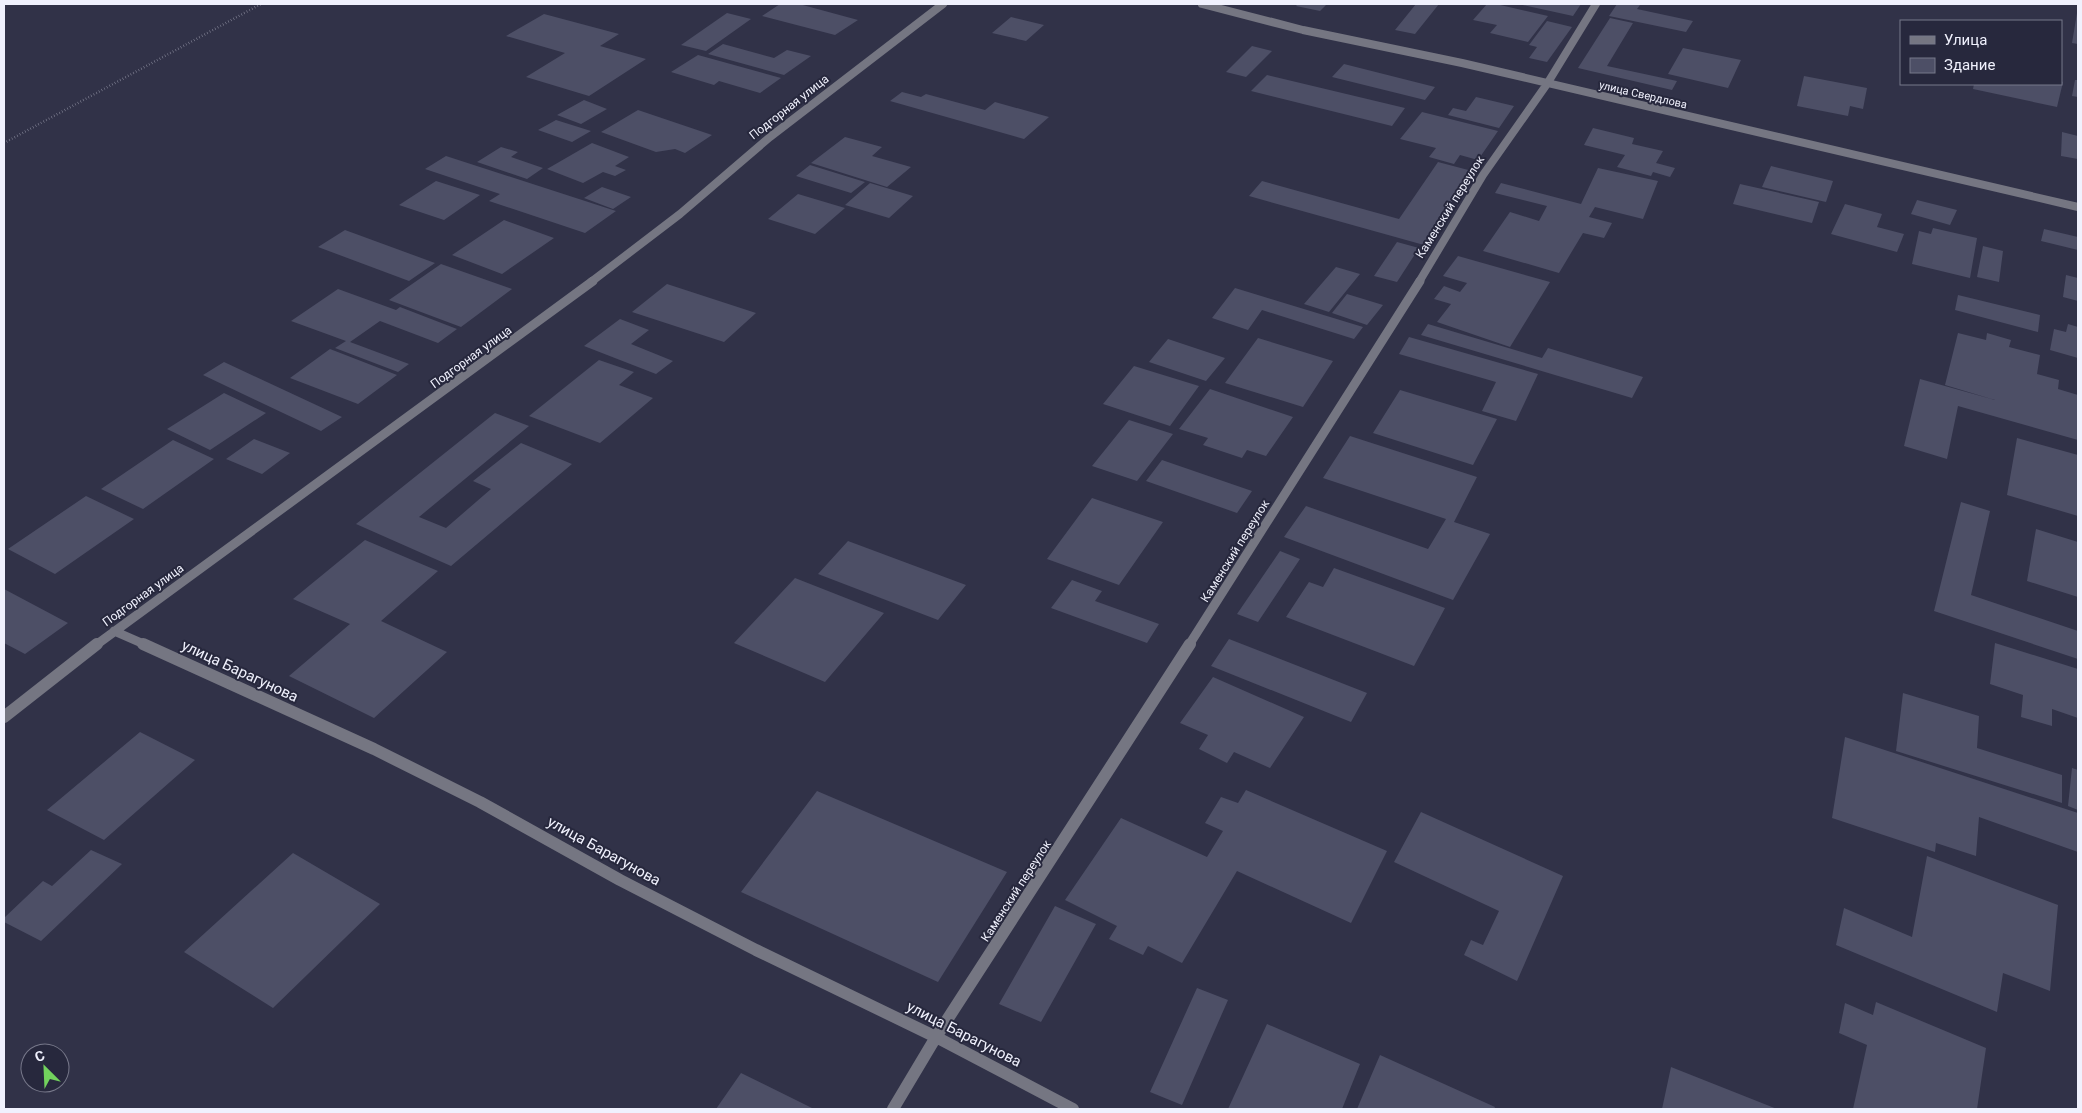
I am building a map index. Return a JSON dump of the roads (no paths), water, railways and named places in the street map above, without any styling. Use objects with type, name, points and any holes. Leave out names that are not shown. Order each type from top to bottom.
[{"type":"street","name":"Подгорная улица","points":[[4,717],[114,632],[577,293],[680,214],[770,137],[943,4]]},
{"type":"street","name":"улица Свердлова","points":[[1202,4],[1303,30],[1462,63],[2078,207]]},
{"type":"street","name":"Каменский переулок","points":[[893,1109],[936,1037],[1147,713],[1406,303],[1483,175],[1547,84],[1596,4]]},
{"type":"street","name":"улица Барагунова","points":[[114,632],[410,766],[480,802],[628,884],[756,950],[936,1037],[1073,1109]]}]
